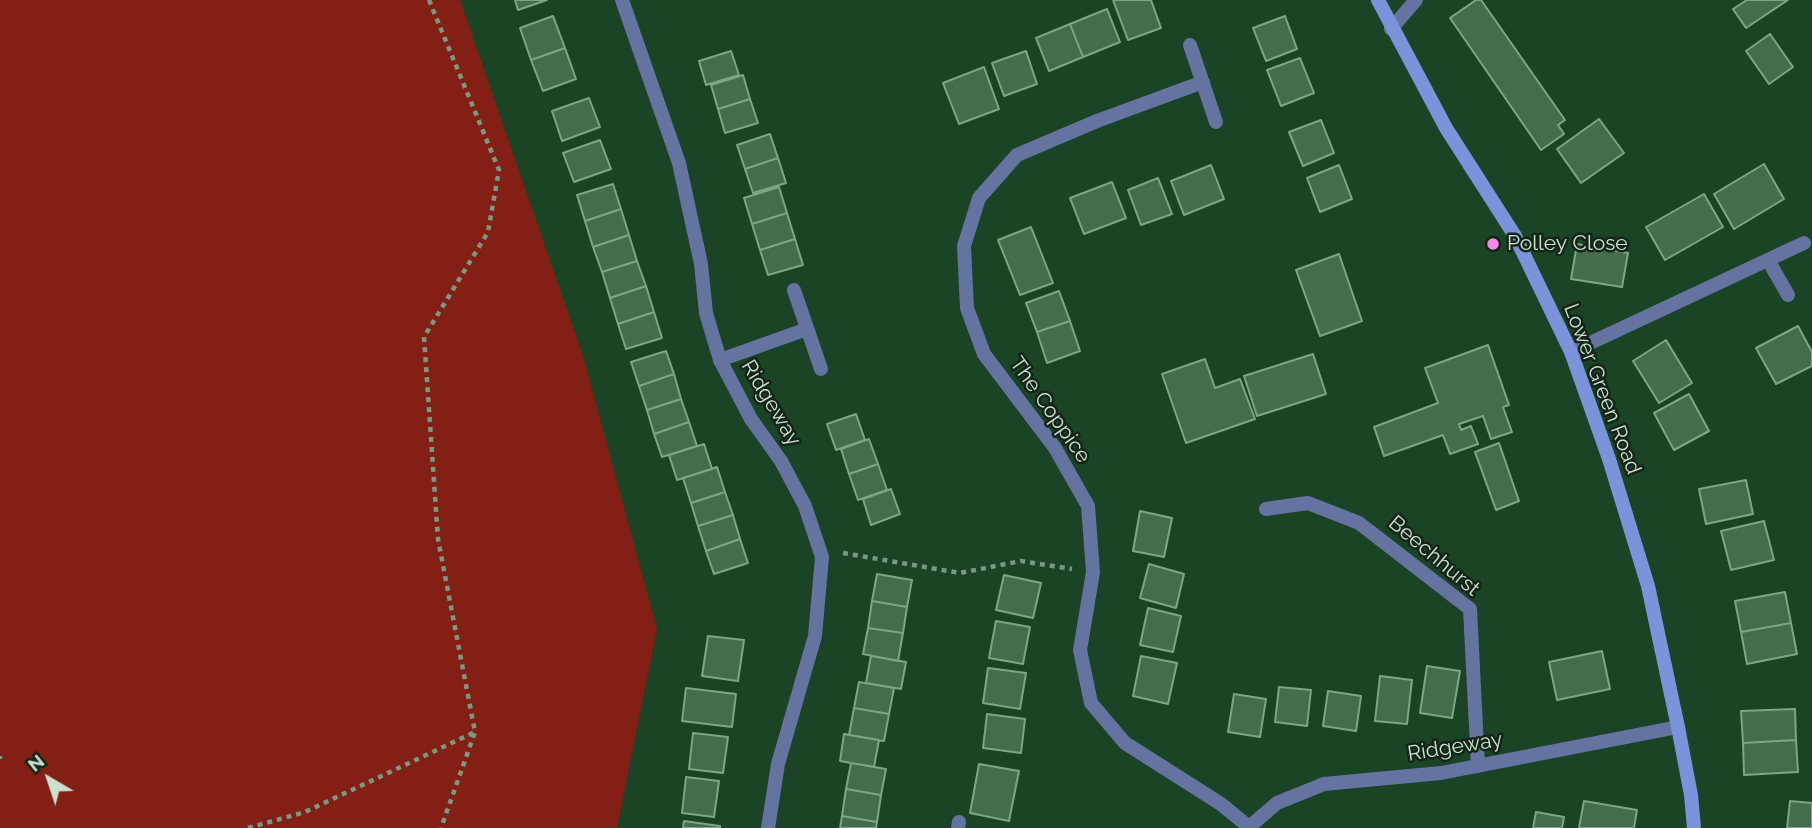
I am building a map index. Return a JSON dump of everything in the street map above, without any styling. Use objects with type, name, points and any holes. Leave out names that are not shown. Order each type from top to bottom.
[{"type":"street","name":"Ridgeway","points":[[622,0],[679,163],[701,264],[706,313],[720,360],[751,419],[781,461],[799,495],[822,557],[815,636],[778,764],[768,828]]},
{"type":"street","name":"Lower Green Road","points":[[1378,0],[1391,29],[1446,128],[1515,236],[1571,352],[1609,459],[1648,586],[1691,794],[1693,828]]},
{"type":"street","points":[[1391,29],[1416,0]]},
{"type":"street","points":[[1189,45],[1216,122]]},
{"type":"street","name":"The Coppice","points":[[1203,82],[1097,121],[1017,155],[979,198],[964,246],[967,308],[984,354],[1055,447],[1088,506],[1093,572],[1080,650],[1091,703],[1125,743],[1221,804],[1248,828]]},
{"type":"street","points":[[1571,352],[1804,243]]},
{"type":"street","points":[[1768,260],[1788,295]]},
{"type":"street","points":[[794,290],[821,369]]},
{"type":"street","points":[[720,360],[807,329]]},
{"type":"street","name":"Beechhurst","points":[[1266,509],[1308,503],[1359,523],[1470,609],[1478,766]]},
{"type":"street","name":"Ridgeway","points":[[1248,828],[1277,803],[1324,784],[1441,773],[1678,727]]},
{"type":"path","points":[[429,0],[499,170],[488,232],[424,337],[438,539],[475,732],[441,828]]},
{"type":"path","points":[[822,557],[849,552],[960,573],[1021,561],[1093,572]]},
{"type":"path","points":[[248,828],[305,812],[475,732]]},
{"type":"shaded area","points":[[0,0],[460,0],[583,356],[657,629],[617,828],[0,828]]},
{"type":"building","points":[[515,0],[547,0],[518,10]]},
{"type":"building","points":[[1113,0],[1151,0],[1161,28],[1128,40]]},
{"type":"building","points":[[1476,0],[1481,0],[1565,120],[1558,125],[1564,134],[1541,150],[1450,18]]},
{"type":"building","points":[[1747,0],[1788,0],[1746,28],[1733,9]]},
{"type":"building","points":[[1107,9],[1120,42],[1083,57],[1070,24]]},
{"type":"building","points":[[553,16],[565,48],[531,60],[520,28]]},
{"type":"building","points":[[1285,16],[1297,49],[1266,61],[1253,28]]},
{"type":"building","points":[[1070,24],[1083,57],[1049,71],[1036,38]]},
{"type":"building","points":[[1770,34],[1793,67],[1769,84],[1746,51]]},
{"type":"building","points":[[565,48],[576,79],[543,91],[531,60]]},
{"type":"building","points":[[731,51],[739,75],[706,85],[699,61]]},
{"type":"building","points":[[1026,51],[1037,84],[1004,96],[992,63]]},
{"type":"building","points":[[1300,58],[1314,93],[1281,106],[1267,70]]},
{"type":"building","points":[[984,67],[999,109],[959,124],[943,83]]},
{"type":"building","points":[[743,75],[750,99],[718,109],[711,85]]},
{"type":"building","points":[[589,98],[600,127],[562,141],[552,111]]},
{"type":"building","points":[[750,99],[758,123],[725,133],[718,109]]},
{"type":"building","points":[[1599,119],[1624,153],[1581,183],[1557,149]]},
{"type":"building","points":[[1321,120],[1334,153],[1303,166],[1289,132]]},
{"type":"building","points":[[770,134],[778,158],[745,169],[737,145]]},
{"type":"building","points":[[600,140],[611,169],[574,182],[563,153]]},
{"type":"building","points":[[778,158],[786,183],[753,193],[745,169]]},
{"type":"building","points":[[1764,164],[1784,199],[1734,229],[1714,194]]},
{"type":"building","points":[[1211,165],[1224,199],[1184,215],[1171,181]]},
{"type":"building","points":[[1339,165],[1352,199],[1320,212],[1307,178]]},
{"type":"building","points":[[1158,178],[1172,214],[1141,225],[1128,190]]},
{"type":"building","points":[[1112,182],[1126,218],[1084,234],[1070,198]]},
{"type":"building","points":[[613,184],[621,209],[585,221],[577,195]]},
{"type":"building","points":[[779,187],[787,213],[752,224],[744,198]]},
{"type":"building","points":[[1704,194],[1723,227],[1665,260],[1646,227]]},
{"type":"building","points":[[621,209],[629,235],[593,247],[585,221]]},
{"type":"building","points":[[787,213],[795,239],[760,250],[752,224]]},
{"type":"building","points":[[1031,227],[1053,283],[1020,295],[998,240]]},
{"type":"building","points":[[629,235],[637,261],[602,272],[593,247]]},
{"type":"building","points":[[795,239],[803,265],[768,275],[760,250]]},
{"type":"building","points":[[1577,244],[1628,253],[1622,287],[1571,279]]},
{"type":"building","points":[[1339,254],[1362,321],[1320,336],[1296,270]]},
{"type":"building","points":[[637,261],[646,286],[610,298],[602,272]]},
{"type":"building","points":[[646,286],[654,312],[618,324],[610,298]]},
{"type":"building","points":[[1059,291],[1070,321],[1037,332],[1026,303]]},
{"type":"building","points":[[654,312],[662,338],[626,349],[618,324]]},
{"type":"building","points":[[1070,321],[1080,351],[1047,363],[1037,332]]},
{"type":"building","points":[[1798,326],[1812,352],[1812,366],[1776,384],[1756,348]]},
{"type":"building","points":[[1666,340],[1692,383],[1659,403],[1633,361]]},
{"type":"building","points":[[1488,345],[1509,405],[1503,407],[1512,432],[1491,439],[1483,416],[1459,424],[1461,430],[1471,426],[1478,444],[1450,454],[1443,435],[1384,456],[1374,427],[1438,403],[1425,368]]},
{"type":"building","points":[[666,351],[674,374],[639,386],[631,362]]},
{"type":"building","points":[[1313,354],[1326,394],[1257,416],[1244,376]]},
{"type":"building","points":[[1205,359],[1215,388],[1240,379],[1255,419],[1186,443],[1162,374]]},
{"type":"building","points":[[674,374],[681,399],[647,410],[639,386]]},
{"type":"building","points":[[1689,394],[1709,431],[1674,450],[1654,413]]},
{"type":"building","points":[[681,399],[689,422],[654,434],[647,410]]},
{"type":"building","points":[[856,414],[865,440],[836,450],[827,424]]},
{"type":"building","points":[[689,422],[697,446],[662,457],[654,434]]},
{"type":"building","points":[[869,439],[878,464],[849,474],[841,449]]},
{"type":"building","points":[[1499,443],[1519,501],[1496,510],[1475,452]]},
{"type":"building","points":[[704,444],[712,469],[677,480],[669,455]]},
{"type":"building","points":[[878,464],[887,490],[858,500],[849,474]]},
{"type":"building","points":[[717,467],[725,492],[691,503],[683,478]]},
{"type":"building","points":[[1746,480],[1753,514],[1706,524],[1699,489]]},
{"type":"building","points":[[891,489],[900,514],[871,525],[863,499]]},
{"type":"building","points":[[725,492],[733,515],[698,526],[691,503]]},
{"type":"building","points":[[1140,511],[1172,518],[1164,557],[1133,551]]},
{"type":"building","points":[[733,515],[740,539],[706,551],[698,526]]},
{"type":"building","points":[[1764,521],[1774,560],[1731,570],[1721,531]]},
{"type":"building","points":[[740,539],[748,563],[714,574],[706,551]]},
{"type":"building","points":[[1149,564],[1184,574],[1176,608],[1140,598]]},
{"type":"building","points":[[877,574],[912,580],[907,607],[872,601]]},
{"type":"building","points":[[1004,575],[1041,583],[1033,618],[996,610]]},
{"type":"building","points":[[1785,592],[1791,623],[1741,632],[1735,601]]},
{"type":"building","points":[[872,601],[907,607],[903,633],[868,628]]},
{"type":"building","points":[[1148,608],[1181,616],[1173,652],[1140,645]]},
{"type":"building","points":[[996,621],[1030,627],[1023,664],[989,658]]},
{"type":"building","points":[[1791,623],[1797,654],[1747,664],[1741,632]]},
{"type":"building","points":[[868,628],[903,633],[898,661],[863,654]]},
{"type":"building","points":[[708,636],[744,640],[738,681],[702,676]]},
{"type":"building","points":[[1602,651],[1610,689],[1557,700],[1549,662]]},
{"type":"building","points":[[871,656],[906,662],[901,689],[866,683]]},
{"type":"building","points":[[1141,656],[1177,663],[1168,704],[1133,696]]},
{"type":"building","points":[[1427,666],[1460,671],[1452,718],[1420,713]]},
{"type":"building","points":[[988,668],[1026,673],[1020,709],[983,703]]},
{"type":"building","points":[[1380,676],[1412,680],[1407,724],[1375,721]]},
{"type":"building","points":[[859,682],[894,688],[889,714],[854,708]]},
{"type":"building","points":[[1279,687],[1311,690],[1307,726],[1275,722]]},
{"type":"building","points":[[686,688],[736,694],[732,727],[682,721]]},
{"type":"building","points":[[1328,691],[1361,696],[1356,731],[1323,726]]},
{"type":"building","points":[[1234,694],[1266,699],[1260,737],[1228,732]]},
{"type":"building","points":[[854,708],[889,714],[884,741],[849,735]]},
{"type":"building","points":[[1795,709],[1796,740],[1743,743],[1741,711]]},
{"type":"building","points":[[987,714],[1025,719],[1021,753],[983,748]]},
{"type":"building","points":[[693,733],[728,737],[723,773],[689,769]]},
{"type":"building","points":[[844,734],[879,740],[874,767],[840,761]]},
{"type":"building","points":[[1796,740],[1798,772],[1744,775],[1743,743]]},
{"type":"building","points":[[851,763],[886,769],[881,795],[846,789]]},
{"type":"building","points":[[979,764],[1019,771],[1009,821],[970,813]]},
{"type":"building","points":[[686,777],[719,781],[714,817],[682,813]]},
{"type":"building","points":[[846,789],[881,795],[877,822],[842,816]]},
{"type":"building","points":[[1584,801],[1637,810],[1634,828],[1579,828]]},
{"type":"building","points":[[1790,801],[1812,803],[1812,828],[1787,828]]},
{"type":"building","points":[[1536,812],[1564,817],[1562,828],[1533,828]]},
{"type":"building","points":[[842,816],[877,822],[876,828],[840,828]]},
{"type":"building","points":[[684,821],[720,826],[720,828],[683,828]]},
{"type":"place","name":"Polley Close","points":[[1493,244]]}]
